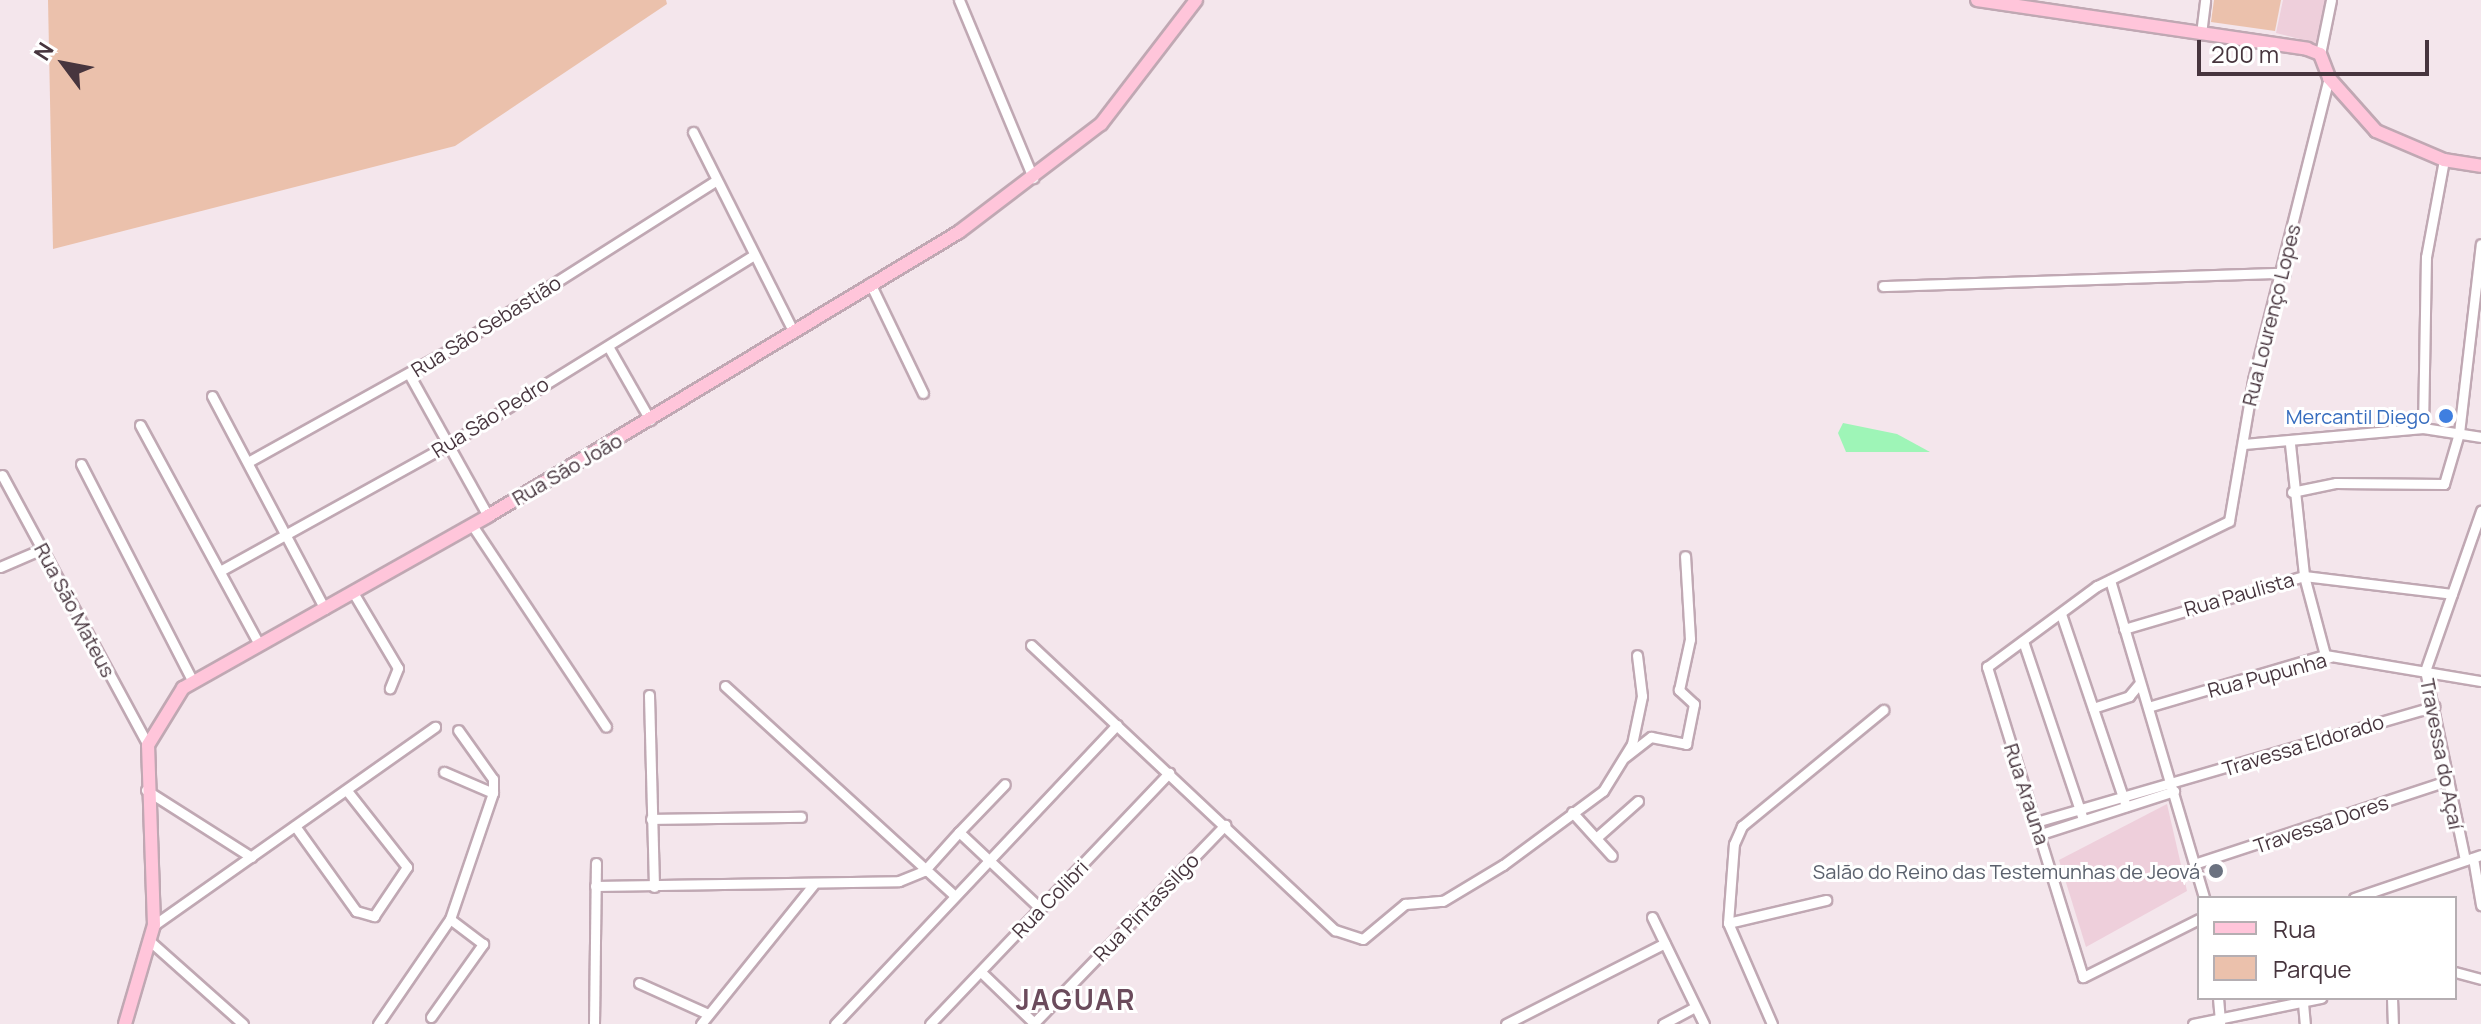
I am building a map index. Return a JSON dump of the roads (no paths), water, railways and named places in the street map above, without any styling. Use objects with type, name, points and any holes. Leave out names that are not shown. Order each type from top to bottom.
[{"type":"street","points":[[959,0],[1033,178]]},
{"type":"street","name":"Rua São João","points":[[125,1024],[152,943],[154,925],[146,790],[148,745],[169,703],[192,680],[354,594],[650,420],[791,327],[870,283],[1033,178],[1101,124],[1196,0]]},
{"type":"street","points":[[1977,0],[2320,54]]},
{"type":"street","points":[[2201,34],[2205,0]]},
{"type":"street","points":[[2331,0],[2320,54],[2329,78],[2376,131],[2444,160],[2481,166]]},
{"type":"street","name":"Rua Lourenço Lopes","points":[[1993,660],[2110,580],[2221,531],[2235,506],[2253,380],[2285,273],[2329,78]]},
{"type":"street","points":[[693,132],[791,327]]},
{"type":"street","points":[[2423,428],[2426,257],[2444,160]]},
{"type":"street","name":"Rua São Sebastião","points":[[248,462],[409,374],[717,180]]},
{"type":"street","points":[[2292,492],[2336,483],[2437,487],[2444,484],[2459,433],[2481,244]]},
{"type":"street","name":"Rua São Pedro","points":[[220,571],[449,444],[609,348],[754,255]]},
{"type":"street","points":[[1883,286],[2285,273]]},
{"type":"street","points":[[870,283],[923,393]]},
{"type":"street","points":[[609,348],[650,420]]},
{"type":"street","points":[[409,374],[488,516]]},
{"type":"street","points":[[212,396],[325,609]]},
{"type":"street","points":[[140,425],[259,644]]},
{"type":"street","points":[[2244,444],[2290,444],[2423,428],[2481,437]]},
{"type":"street","points":[[2290,444],[2292,492],[2304,576],[2325,655]]},
{"type":"street","points":[[81,464],[192,680]]},
{"type":"street","name":"Rua São Mateus","points":[[2,475],[148,745]]},
{"type":"street","name":"Travessa do Açaí","points":[[2481,511],[2425,671],[2447,781],[2473,858],[2481,905]]},
{"type":"street","points":[[472,525],[606,727]]},
{"type":"street","points":[[0,567],[42,549]]},
{"type":"street","points":[[1625,757],[1651,737],[1686,744],[1694,704],[1679,690],[1681,657],[1690,639],[1685,556]]},
{"type":"street","name":"Rua Paulista","points":[[2124,629],[2304,576],[2452,594]]},
{"type":"street","points":[[2110,580],[2203,896]]},
{"type":"street","points":[[354,594],[398,668],[390,688]]},
{"type":"street","points":[[2061,614],[2126,806]]},
{"type":"street","points":[[2023,641],[2081,814]]},
{"type":"street","points":[[1031,645],[1335,930],[1363,939],[1405,904],[1438,903],[1477,881],[1603,791],[1625,757],[1642,696],[1637,655]]},
{"type":"street","name":"Rua Pupunha","points":[[2148,707],[2325,655],[2481,681]]},
{"type":"street","name":"Rua Arauna","points":[[1993,660],[1987,675],[2041,834],[2083,977],[2197,920]]},
{"type":"street","points":[[2093,708],[2129,696],[2140,683]]},
{"type":"street","points":[[725,686],[924,871],[955,896]]},
{"type":"street","points":[[649,695],[654,887]]},
{"type":"street","name":"Travessa Eldorado","points":[[2172,787],[2434,706]]},
{"type":"street","points":[[1772,1024],[1728,923],[1729,873],[1742,826],[1883,710]]},
{"type":"street","points":[[835,1024],[1117,725]]},
{"type":"street","points":[[154,925],[348,792],[435,727]]},
{"type":"street","points":[[378,1024],[450,919],[493,793],[493,779],[458,730]]},
{"type":"street","points":[[444,772],[493,793]]},
{"type":"street","name":"Rua Colibri","points":[[930,1024],[1169,773]]},
{"type":"street","name":"Travessa Dores","points":[[2194,864],[2447,781]]},
{"type":"street","points":[[595,886],[813,885],[899,881],[924,871],[1005,784]]},
{"type":"street","points":[[2036,822],[2126,806],[2172,787]]},
{"type":"street","points":[[2041,834],[2121,795],[2172,787]]},
{"type":"street","points":[[146,790],[251,857]]},
{"type":"street","points":[[295,826],[356,911],[374,916],[407,867],[348,792]]},
{"type":"street","points":[[1596,838],[1638,801]]},
{"type":"street","points":[[1572,812],[1612,856]]},
{"type":"street","points":[[651,819],[801,817]]},
{"type":"street","name":"Rua Pintassilgo","points":[[1034,1024],[1225,825]]},
{"type":"street","points":[[959,832],[1041,909]]},
{"type":"street","points":[[2360,896],[2473,858]]},
{"type":"street","points":[[594,1024],[596,863]]},
{"type":"street","points":[[701,1024],[813,885]]},
{"type":"street","points":[[1728,923],[1826,900]]},
{"type":"street","points":[[1652,917],[1704,1024]]},
{"type":"street","points":[[431,1017],[483,944],[450,919]]},
{"type":"street","points":[[152,943],[243,1024]]},
{"type":"street","points":[[1506,1024],[1665,943]]},
{"type":"street","points":[[981,972],[1034,1024]]},
{"type":"street","points":[[2457,973],[2481,979]]},
{"type":"street","points":[[639,983],[708,1014]]},
{"type":"street","points":[[2218,1000],[2220,1021]]},
{"type":"street","points":[[2193,1024],[2314,1000]]},
{"type":"street","points":[[2392,1000],[2393,1024]]},
{"type":"street","points":[[2303,1003],[2305,1024]]},
{"type":"street","points":[[1663,1024],[1695,1007]]},
{"type":"place","name":"Mercantil Diego","points":[[2446,416]]},
{"type":"place","name":"Salão do Reino das Testemunhas de Jeová","points":[[2216,871]]},
{"type":"district","name":"JAGUAR","points":[[1076,999]]}]
